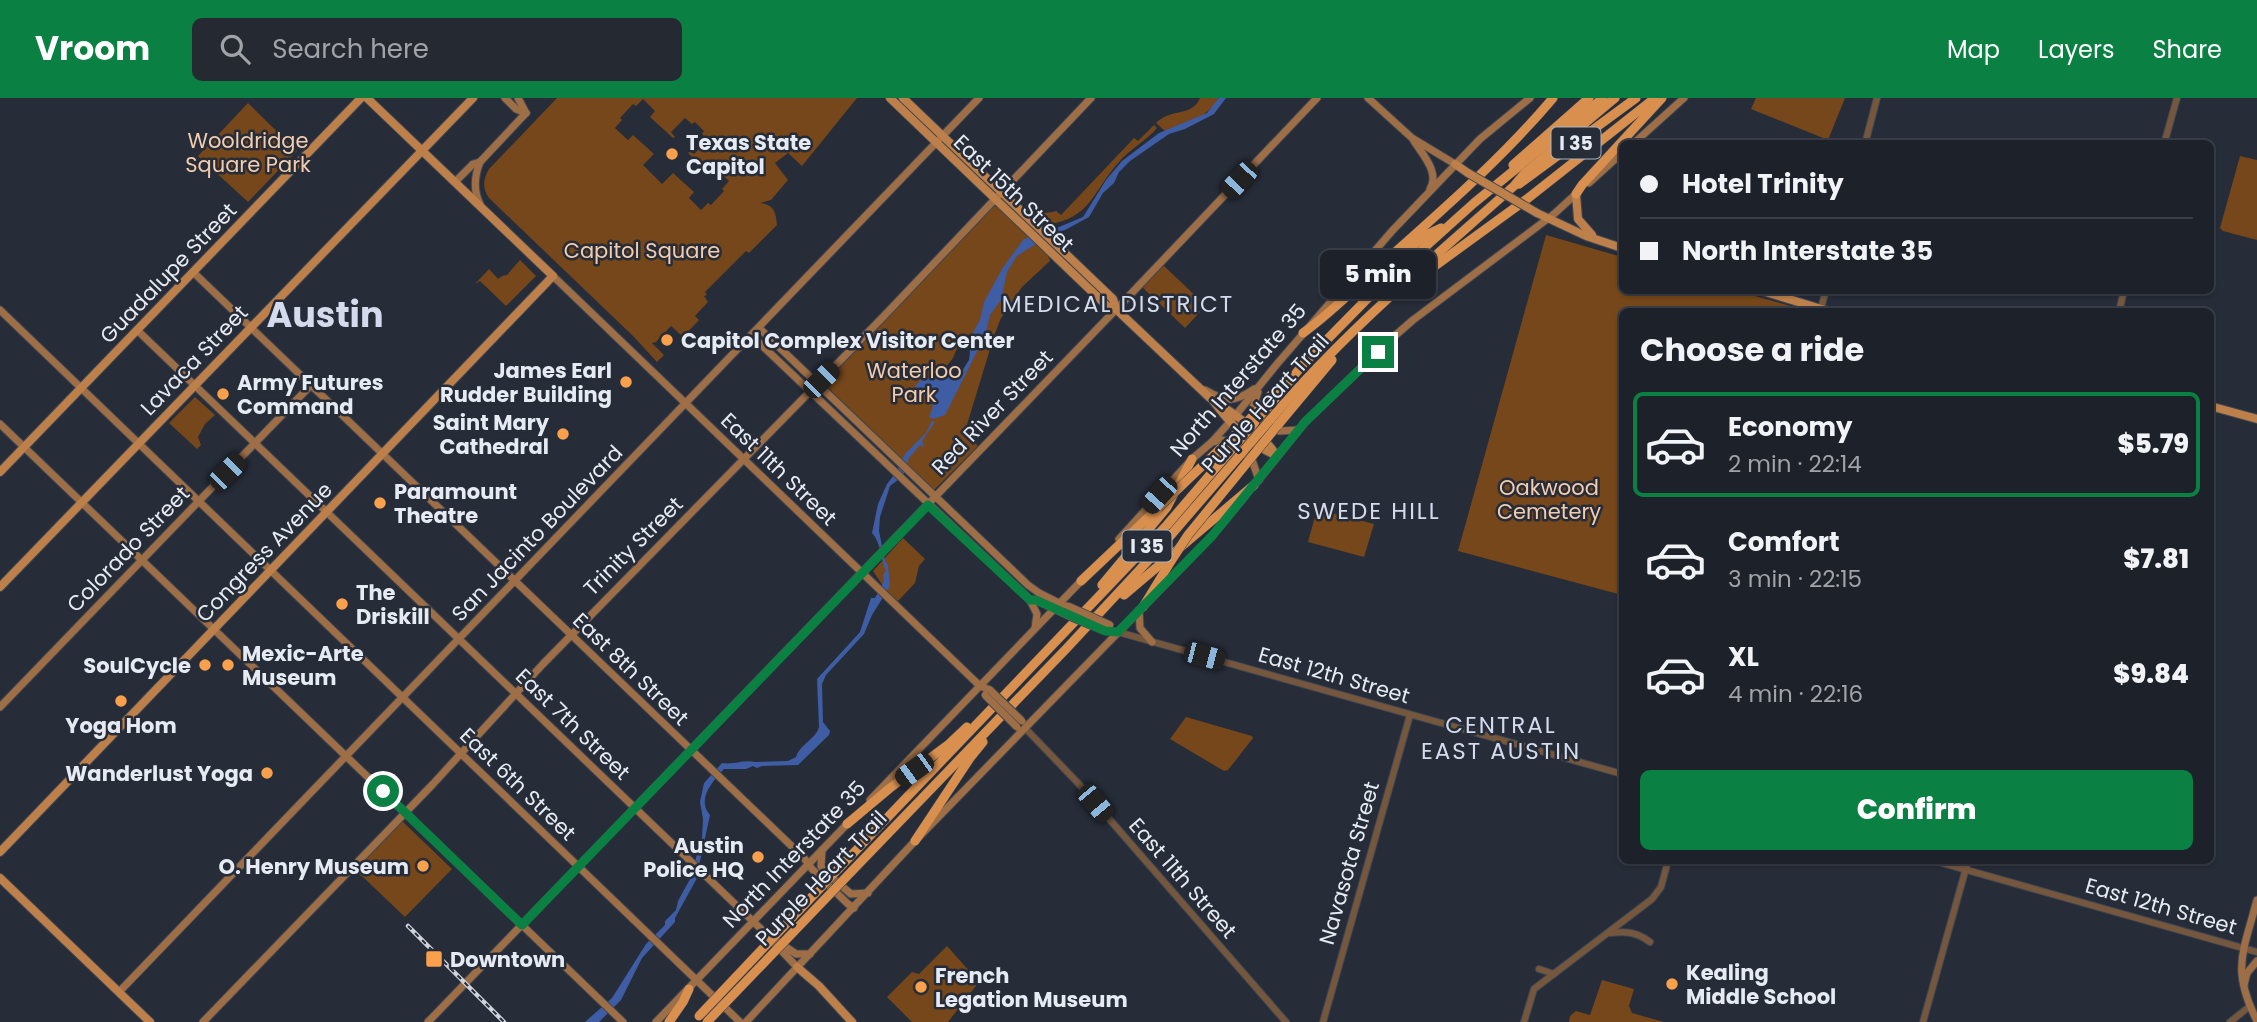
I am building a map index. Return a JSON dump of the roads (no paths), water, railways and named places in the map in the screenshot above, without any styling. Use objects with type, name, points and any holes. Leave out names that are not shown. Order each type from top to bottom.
[{"type":"highway","points":[[1304,333],[1326,317],[1522,135],[1553,98]]},
{"type":"highway","name":"Purple Heart Trail","points":[[1474,203],[1497,178],[1589,98]]},
{"type":"highway","name":"Purple Heart Trail","points":[[1270,420],[1306,361],[1355,310],[1449,224],[1603,98]]},
{"type":"highway","name":"Purple Heart Trail","points":[[700,1020],[843,864],[1236,452],[1270,420],[1315,369],[1525,173],[1615,98]]},
{"type":"highway","name":"Purple Heart Trail","points":[[1514,186],[1636,98]]},
{"type":"highway","points":[[1387,299],[1401,292],[1527,199],[1655,98]]},
{"type":"highway","points":[[1623,140],[1662,98]]},
{"type":"highway","points":[[1576,194],[1619,145]]},
{"type":"highway","points":[[1373,274],[1428,234],[1449,224]]},
{"type":"highway","points":[[1082,581],[1241,429],[1306,361]]},
{"type":"highway","points":[[1141,608],[1188,535],[1270,420]]},
{"type":"highway","name":"Purple Heart Trail","points":[[700,1020],[851,872],[1066,649],[1158,550],[1236,452]]},
{"type":"highway","points":[[1057,640],[1070,620],[1167,507],[1192,459]]},
{"type":"highway","points":[[1066,649],[1090,630],[1133,586],[1256,483]]},
{"type":"highway","points":[[847,824],[949,744],[1000,693],[1037,661]]},
{"type":"highway","points":[[915,841],[970,758],[1014,709],[1039,676]]},
{"type":"highway","points":[[669,1022],[687,995],[688,989]]},
{"type":"main road","name":"Guadalupe Street","points":[[0,472],[361,98]]},
{"type":"main road","points":[[367,98],[553,276]]},
{"type":"main road","name":"Lavaca Street","points":[[0,587],[473,98]]},
{"type":"main road","points":[[505,98],[516,109],[526,113]]},
{"type":"main road","points":[[518,98],[526,113]]},
{"type":"main road","name":"East 15th Street","points":[[890,98],[939,139],[1049,245],[1107,306],[1116,309],[1233,419],[1269,443],[1278,456]]},
{"type":"main road","name":"East 15th Street","points":[[903,98],[939,139]]},
{"type":"main road","name":"San Jacinto Boulevard","points":[[119,992],[979,98]]},
{"type":"main road","name":"Trinity Street","points":[[204,1022],[571,635],[884,316],[1091,98]]},
{"type":"main road","name":"Red River Street","points":[[428,1022],[1317,98]]},
{"type":"main road","points":[[1368,98],[1412,138],[1468,173],[1537,213],[1619,247]]},
{"type":"main road","name":"North Interstate 35","points":[[656,1022],[980,686],[1034,631],[1061,608],[1192,459],[1233,419],[1356,272],[1455,164],[1480,139],[1530,98]]},
{"type":"main road","points":[[1637,140],[1684,98]]},
{"type":"main road","points":[[455,182],[473,164],[480,162],[526,113]]},
{"type":"main road","points":[[1412,138],[1432,171],[1433,184],[1424,199]]},
{"type":"main road","points":[[746,1022],[1021,725],[1118,632],[1212,536],[1328,398],[1413,320],[1548,218],[1619,156]]},
{"type":"main road","points":[[480,162],[475,190],[482,208]]},
{"type":"main road","points":[[1576,194],[1578,219],[1584,229],[1597,240]]},
{"type":"main road","name":"East 15th Street","points":[[1049,245],[1067,256],[1113,299],[1116,309]]},
{"type":"main road","name":"East 8th Street","points":[[193,272],[854,908]]},
{"type":"main road","name":"East 11th Street","points":[[553,276],[1021,725]]},
{"type":"main road","name":"Congress Avenue","points":[[0,852],[553,276]]},
{"type":"main road","points":[[1771,294],[1815,308]]},
{"type":"main road","name":"East 6th Street","points":[[0,310],[740,1022]]},
{"type":"main road","name":"East 12th Street","points":[[759,328],[1028,585],[1061,608]]},
{"type":"main road","name":"East 7th Street","points":[[137,330],[753,921],[852,1022]]},
{"type":"main road","name":"East 12th Street","points":[[752,336],[1030,600],[1061,608],[1118,632]]},
{"type":"main road","points":[[1195,384],[1228,400],[1242,397],[1260,385]]},
{"type":"main road","name":"Colorado Street","points":[[0,707],[311,385]]},
{"type":"main road","points":[[1260,385],[1253,407],[1255,414],[1280,432],[1299,430]]},
{"type":"main road","points":[[2214,407],[2257,419]]},
{"type":"main road","points":[[0,424],[624,1022]]},
{"type":"main road","points":[[869,448],[876,440]]},
{"type":"main road","points":[[1212,442],[1229,442],[1252,460],[1256,483]]},
{"type":"main road","points":[[1030,600],[1038,617],[1034,631]]},
{"type":"main road","points":[[1141,608],[1140,628],[1153,642]]},
{"type":"main road","points":[[822,849],[820,860],[824,871],[851,894],[868,893]]},
{"type":"main road","points":[[0,878],[150,1022]]},
{"type":"main road","points":[[2257,900],[2241,965],[2242,989],[2257,1021]]},
{"type":"main road","points":[[760,928],[791,951],[810,954]]},
{"type":"main road","points":[[2242,989],[2247,973],[2257,961]]},
{"type":"street","points":[[1866,140],[1877,98]]},
{"type":"street","points":[[2165,140],[2176,98]]},
{"type":"street","name":"East 12th Street","points":[[1118,632],[1619,773]]},
{"type":"street","name":"Navasota Street","points":[[1323,1022],[1410,715]]},
{"type":"street","name":"East 11th Street","points":[[1021,725],[1077,782],[1286,1022]]},
{"type":"street","points":[[1524,1022],[1534,989],[1657,893],[1667,864]]},
{"type":"street","name":"East 12th Street","points":[[1945,864],[2257,951]]},
{"type":"street","points":[[1923,1022],[1967,864]]},
{"type":"street","points":[[1608,933],[1637,933],[1650,942]]},
{"type":"street","points":[[1539,969],[1554,974]]},
{"type":"street","points":[[2230,1022],[2250,1006]]},
{"type":"water","points":[[1219,98],[1226,98],[1214,114],[1169,134],[1130,161],[1103,193],[1089,217],[1065,230],[1053,233],[1017,256],[1007,272],[1001,300],[990,315],[981,344],[945,415],[933,419],[929,417],[933,406],[925,396],[914,397],[916,385],[949,368],[980,320],[984,302],[1002,269],[1023,240],[1043,229],[1059,227],[1083,217],[1106,180],[1122,161],[1159,133],[1207,113]]},
{"type":"water","points":[[932,421],[935,422],[922,441],[924,447],[920,445],[909,458],[903,476],[890,486],[880,517],[879,531],[888,565],[890,586],[864,634],[826,675],[822,684],[823,722],[830,731],[829,735],[798,765],[724,769],[715,779],[705,797],[706,809],[710,815],[696,880],[675,922],[642,958],[621,1000],[599,1022],[585,1022],[612,998],[646,944],[676,910],[690,879],[702,837],[700,802],[704,783],[722,763],[788,761],[796,757],[817,731],[817,679],[860,632],[871,598],[875,598],[884,581],[883,575],[886,571],[878,542],[872,533],[878,504],[905,454],[926,433]]},
{"type":"railway","points":[[408,926],[504,1022]]},
{"type":"place","name":"Texas State Capitol","points":[[672,154]]},
{"type":"place","name":"Capitol Complex Visitor Center","points":[[667,340]]},
{"type":"place","name":"James Earl Rudder Building","points":[[626,382]]},
{"type":"place","name":"Army Futures Command","points":[[223,394]]},
{"type":"place","name":"Saint Mary Cathedral","points":[[563,434]]},
{"type":"place","name":"Paramount Theatre","points":[[380,503]]},
{"type":"place","name":"The Driskill","points":[[342,604]]},
{"type":"place","name":"SoulCycle","points":[[205,665]]},
{"type":"place","name":"Mexic-Arte Museum","points":[[228,665]]},
{"type":"place","name":"Yoga Hom","points":[[121,701]]},
{"type":"place","name":"Wanderlust Yoga","points":[[267,773]]},
{"type":"place","name":"Austin Police HQ","points":[[758,857]]},
{"type":"place","name":"O. Henry Museum","points":[[423,866]]},
{"type":"place","name":"Downtown","points":[[434,959]]},
{"type":"place","name":"Kealing Middle School","points":[[1672,984]]},
{"type":"place","name":"French Legation Museum","points":[[921,987]]},
{"type":"district","name":"MEDICAL DISTRICT","points":[[1118,304]]},
{"type":"district","name":"Austin","points":[[325,314]]},
{"type":"district","name":"SWEDE HILL","points":[[1369,511]]},
{"type":"district","name":"CENTRAL EAST AUSTIN","points":[[1501,738]]},
{"type":"park label","name":"Wooldridge Square Park","points":[[248,152]]},
{"type":"park label","name":"Capitol Square","points":[[642,250]]},
{"type":"park label","name":"Waterloo Park","points":[[914,382]]},
{"type":"park label","name":"Oakwood Cemetery","points":[[1549,499]]}]
